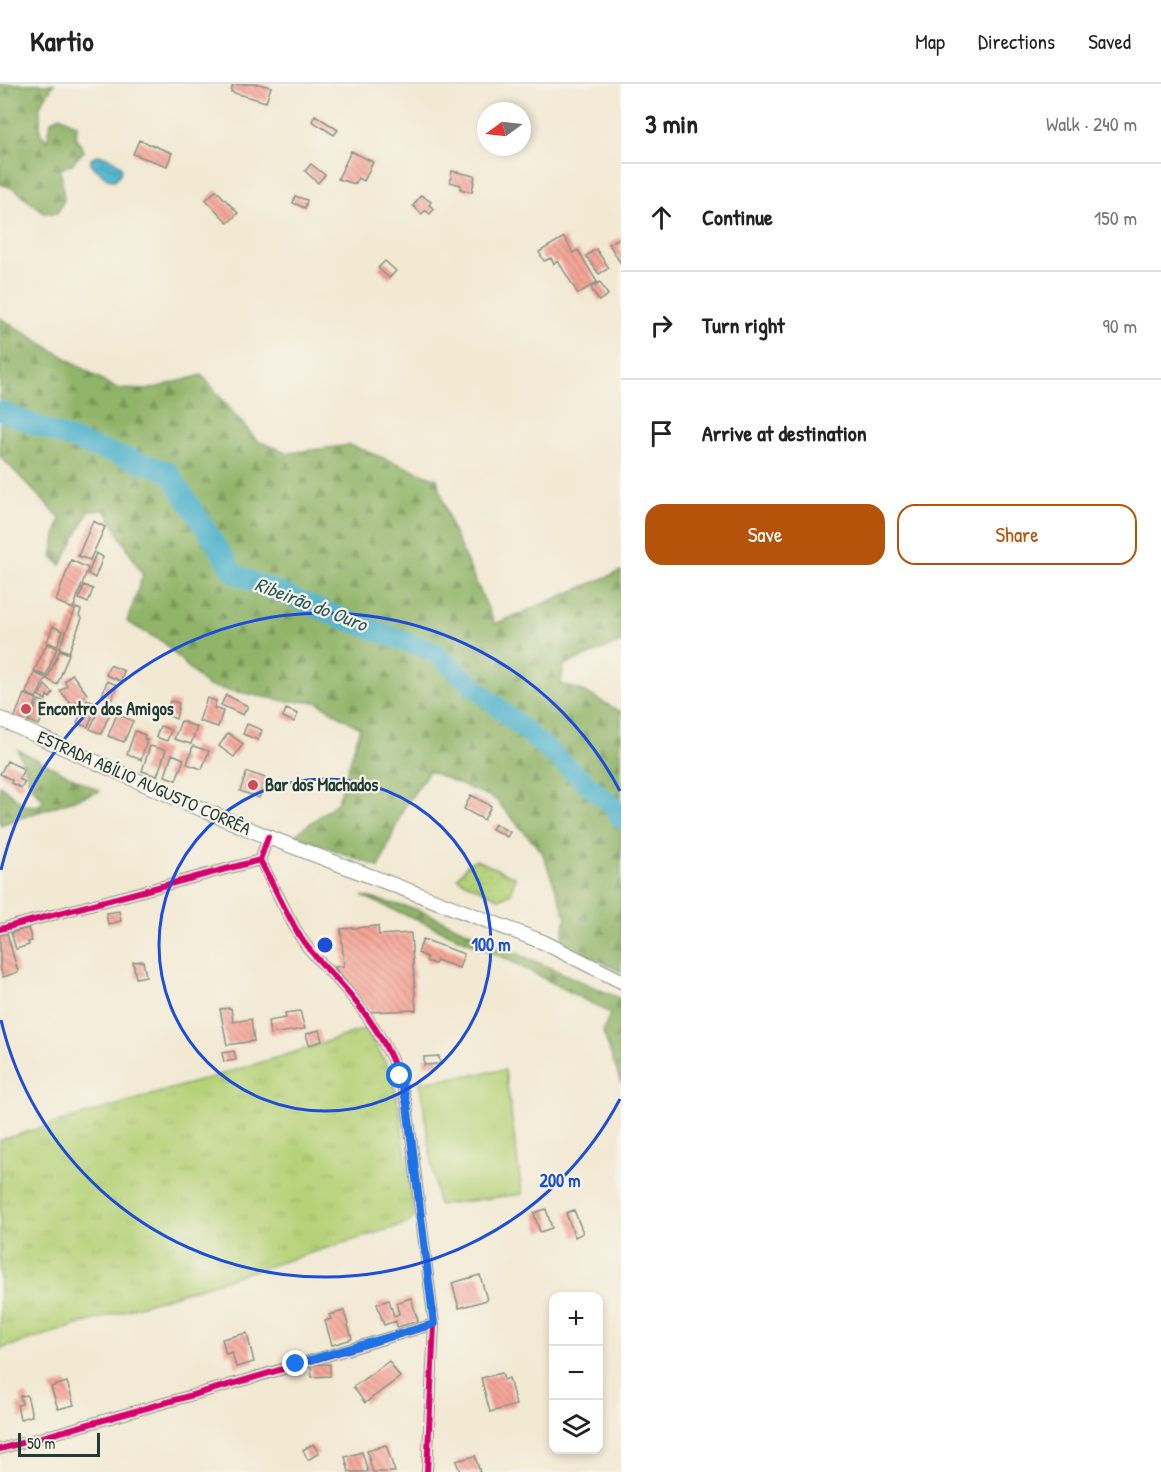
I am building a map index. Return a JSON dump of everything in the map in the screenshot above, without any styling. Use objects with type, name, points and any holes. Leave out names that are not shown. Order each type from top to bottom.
[{"type":"main road","name":"ESTRADA ABÍLIO AUGUSTO CORRÊA","points":[[0,719],[268,837],[543,942],[621,981]]},
{"type":"street","points":[[268,837],[260,860],[302,939],[374,1026],[389,1050],[400,1076],[407,1104],[434,1324],[428,1472]]},
{"type":"street","points":[[0,929],[260,860]]},
{"type":"street","points":[[0,1449],[434,1324]]},
{"type":"green space","points":[[0,84],[54,84],[40,105],[40,133],[47,141],[51,121],[60,116],[77,125],[76,138],[84,151],[72,164],[61,169],[64,200],[57,213],[44,213],[15,189],[0,184],[0,164],[3,161],[0,152]]},
{"type":"green space","points":[[0,318],[117,389],[147,390],[202,375],[257,441],[289,453],[350,445],[437,479],[452,529],[495,624],[621,571],[621,642],[564,665],[561,684],[583,691],[621,712],[621,972],[562,941],[566,916],[542,852],[495,799],[429,771],[403,809],[379,867],[295,835],[338,802],[360,728],[317,702],[285,701],[207,686],[163,642],[127,622],[143,575],[105,510],[89,511],[61,565],[52,556],[60,518],[0,456]]},
{"type":"green space","points":[[18,750],[100,791],[0,825],[0,785],[24,805],[38,806],[44,800],[31,786]]},
{"type":"green space","points":[[476,860],[515,877],[511,893],[500,899],[457,878],[470,862]]},
{"type":"green space","points":[[362,896],[419,910],[621,999],[621,1083],[603,1032],[610,1013],[505,958]]},
{"type":"green space","points":[[365,1029],[392,1073],[414,1217],[408,1223],[0,1349],[0,1140],[289,1054]]},
{"type":"green space","points":[[505,1070],[522,1194],[438,1205],[420,1082]]},
{"type":"water","points":[[97,155],[111,159],[122,168],[115,180],[110,180],[91,165],[91,159]]},
{"type":"building","points":[[233,84],[259,84],[271,87],[266,102],[231,92]]},
{"type":"building","points":[[315,115],[338,130],[334,135],[312,121]]},
{"type":"building","points":[[139,140],[172,153],[167,166],[133,154]]},
{"type":"building","points":[[351,151],[373,162],[364,181],[358,178],[355,184],[338,179]]},
{"type":"building","points":[[311,164],[325,175],[318,183],[305,171]]},
{"type":"building","points":[[452,171],[475,176],[472,192],[460,189],[461,185],[450,182]]},
{"type":"building","points":[[216,190],[238,213],[228,223],[206,200]]},
{"type":"building","points":[[421,195],[431,202],[429,205],[434,209],[430,214],[425,210],[422,214],[413,206]]},
{"type":"building","points":[[295,196],[307,200],[305,208],[293,203]]},
{"type":"building","points":[[564,237],[573,253],[578,250],[597,282],[578,294],[558,261],[554,264],[551,258],[544,261],[539,252]]},
{"type":"building","points":[[621,237],[621,264],[609,244]]},
{"type":"building","points":[[596,249],[609,268],[599,274],[586,256]]},
{"type":"building","points":[[385,261],[396,271],[389,278],[378,268]]},
{"type":"building","points":[[600,282],[608,295],[599,301],[591,288]]},
{"type":"building","points":[[93,521],[105,527],[90,560],[78,556]]},
{"type":"building","points":[[96,553],[103,557],[95,578],[88,574]]},
{"type":"building","points":[[71,560],[88,568],[73,609],[56,601]]},
{"type":"building","points":[[84,585],[93,589],[88,603],[79,599]]},
{"type":"building","points":[[76,608],[81,610],[79,616],[82,618],[69,652],[59,648]]},
{"type":"building","points":[[53,626],[63,631],[57,646],[47,642]]},
{"type":"building","points":[[47,644],[57,648],[46,676],[34,671]]},
{"type":"building","points":[[60,650],[69,654],[57,685],[47,679]]},
{"type":"building","points":[[110,665],[124,671],[121,681],[106,675]]},
{"type":"building","points":[[34,673],[46,678],[36,698],[26,693]]},
{"type":"building","points":[[72,674],[87,694],[73,706],[60,691],[67,686],[65,681]]},
{"type":"building","points":[[107,681],[117,685],[112,699],[102,696]]},
{"type":"building","points":[[45,685],[53,693],[50,698],[47,695],[46,700],[39,696]]},
{"type":"building","name":"Encontro dos Amigos","points":[[24,694],[37,699],[27,724],[14,719]]},
{"type":"building","points":[[226,695],[248,706],[243,715],[221,705]]},
{"type":"building","points":[[207,698],[216,701],[214,708],[223,711],[218,727],[199,721]]},
{"type":"building","points":[[39,700],[48,704],[39,725],[29,721]]},
{"type":"building","points":[[87,700],[97,704],[88,727],[77,723]]},
{"type":"building","points":[[170,701],[179,703],[176,719],[165,714]]},
{"type":"building","points":[[100,707],[111,711],[101,734],[90,729]]},
{"type":"building","points":[[286,709],[298,714],[294,722],[283,717]]},
{"type":"building","points":[[117,714],[133,721],[124,742],[108,736]]},
{"type":"building","points":[[181,721],[197,727],[191,744],[174,739]]},
{"type":"building","points":[[247,724],[262,730],[258,740],[243,734]]},
{"type":"building","points":[[160,726],[171,730],[167,741],[156,737]]},
{"type":"building","points":[[135,731],[145,735],[144,739],[147,740],[141,760],[127,754]]},
{"type":"building","points":[[228,733],[243,744],[234,757],[219,746]]},
{"type":"building","points":[[150,746],[166,750],[157,776],[142,771]]},
{"type":"building","points":[[193,746],[209,751],[202,769],[187,764]]},
{"type":"building","points":[[172,754],[184,759],[176,780],[165,776]]},
{"type":"building","points":[[7,761],[24,769],[19,779],[25,782],[21,788],[0,774]]},
{"type":"building","name":"Bar dos Machados","points":[[247,772],[266,778],[259,798],[240,791]]},
{"type":"building","points":[[471,795],[491,806],[484,820],[464,809]]},
{"type":"building","points":[[495,824],[510,832],[507,837],[492,829]]},
{"type":"building","points":[[119,911],[121,921],[108,924],[106,913]]},
{"type":"building","points":[[378,926],[379,935],[411,933],[416,1010],[370,1012],[334,967],[344,966],[341,929]]},
{"type":"building","points":[[28,928],[32,941],[28,942],[29,945],[16,949],[11,933]]},
{"type":"building","points":[[7,933],[18,972],[3,977],[0,967],[0,935]]},
{"type":"building","points":[[423,939],[464,954],[459,968],[437,960],[435,964],[426,961],[427,957],[418,953]]},
{"type":"building","points":[[143,961],[146,976],[136,978],[133,962]]},
{"type":"building","points":[[231,1008],[233,1022],[251,1019],[254,1041],[227,1045],[220,1009]]},
{"type":"building","points":[[300,1011],[305,1029],[270,1034],[268,1021],[286,1018],[285,1013]]},
{"type":"building","points":[[319,1030],[322,1041],[309,1045],[306,1034]]},
{"type":"building","points":[[234,1051],[236,1060],[224,1062],[222,1053]]},
{"type":"building","points":[[439,1056],[440,1064],[424,1065],[424,1057]]},
{"type":"building","points":[[546,1209],[552,1228],[540,1232],[534,1213]]},
{"type":"building","points":[[574,1210],[583,1233],[575,1237],[566,1213]]},
{"type":"building","points":[[480,1275],[487,1300],[459,1308],[452,1283]]},
{"type":"building","points":[[411,1298],[418,1321],[397,1327],[396,1321],[384,1325],[377,1304],[389,1300],[394,1316],[399,1314],[396,1303]]},
{"type":"building","points":[[344,1311],[352,1339],[332,1345],[325,1321],[331,1319],[329,1315]]},
{"type":"building","points":[[247,1333],[254,1362],[236,1367],[232,1352],[226,1354],[222,1339]]},
{"type":"building","points":[[389,1361],[400,1377],[365,1403],[353,1387]]},
{"type":"building","points":[[330,1364],[330,1376],[312,1377],[311,1365]]},
{"type":"building","points":[[502,1373],[504,1380],[509,1378],[516,1405],[490,1412],[481,1378]]},
{"type":"building","points":[[67,1382],[74,1405],[58,1409],[51,1387]]},
{"type":"building","points":[[27,1395],[32,1416],[20,1419],[17,1405],[22,1404],[20,1396]]},
{"type":"building","points":[[313,1444],[319,1453],[308,1460],[303,1450]]},
{"type":"building","points":[[386,1445],[395,1472],[373,1472],[367,1451]]},
{"type":"building","points":[[362,1452],[368,1472],[349,1472],[345,1457]]},
{"type":"building","points":[[475,1456],[480,1472],[460,1472],[456,1461]]},
{"type":"waterway","name":"Ribeirão do Ouro","points":[[0,411],[89,446],[168,471],[235,574],[344,619],[434,652],[614,807],[621,819]]},
{"type":"cycle path","points":[[268,837],[260,860],[285,909],[306,945],[347,991],[376,1030],[397,1072],[407,1104],[434,1324],[427,1472]]},
{"type":"cycle path","points":[[0,929],[260,860]]},
{"type":"cycle path","points":[[0,1449],[434,1324]]},
{"type":"place","name":"Encontro dos Amigos","points":[[26,709]]},
{"type":"place","name":"Bar dos Machados","points":[[253,785]]},
{"type":"route","points":[[296,1364],[434,1324],[407,1104],[400,1076]]}]
